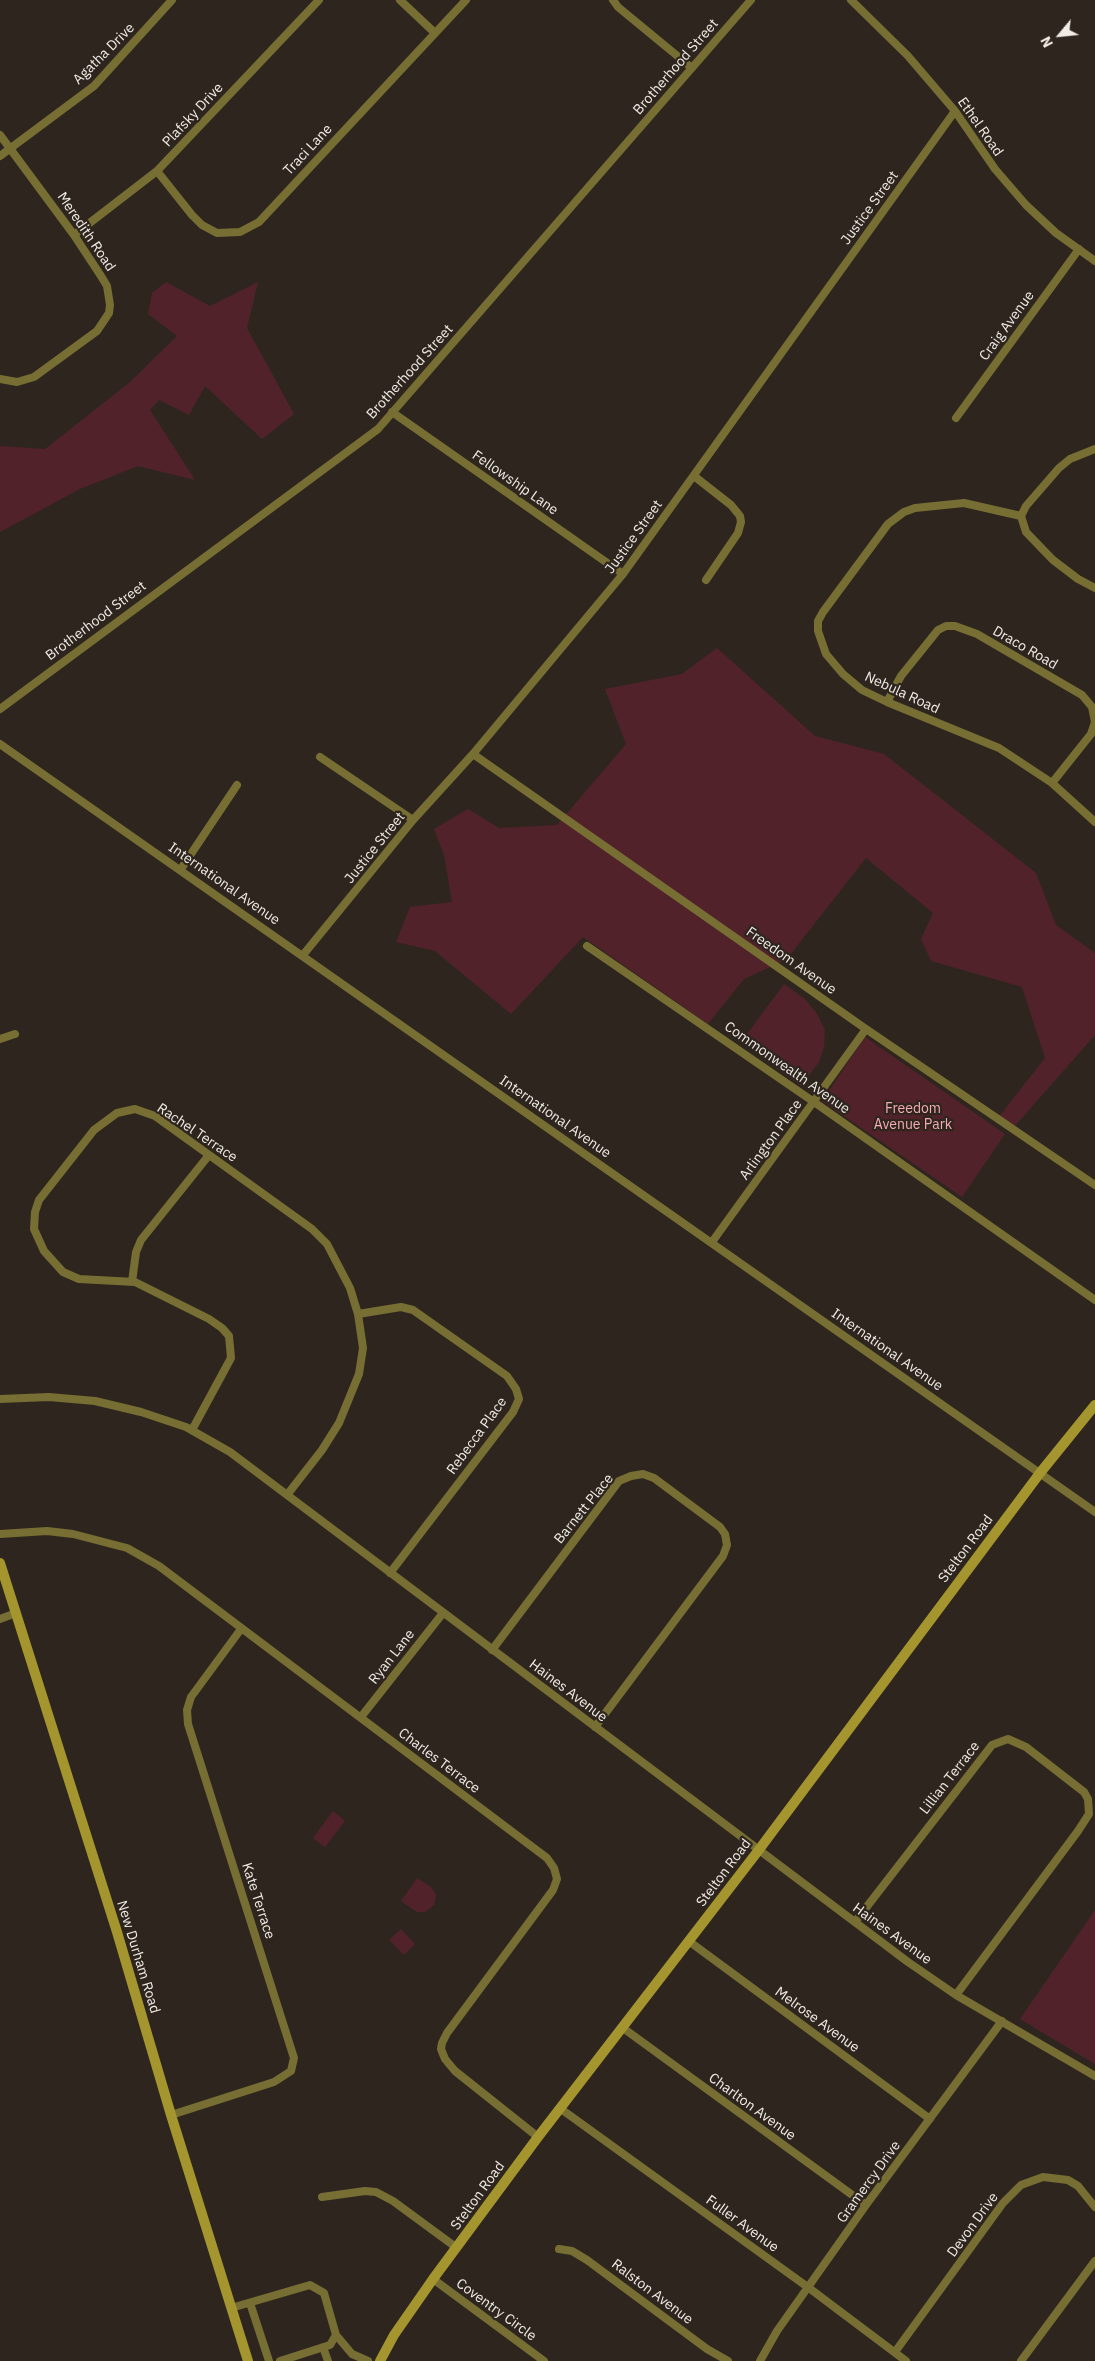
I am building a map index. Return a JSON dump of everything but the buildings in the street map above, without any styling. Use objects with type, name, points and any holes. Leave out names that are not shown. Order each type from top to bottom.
[{"type":"main road","name":"Stelton Road","points":[[380,2361],[394,2335],[433,2279],[538,2137],[690,1942],[1040,1473],[1095,1405]]},
{"type":"main road","name":"New Durham Road","points":[[0,1563],[117,1932],[171,2115],[248,2361]]},
{"type":"street","name":"Agatha Drive","points":[[0,156],[94,86],[172,0]]},
{"type":"street","name":"Plafsky Drive","points":[[74,235],[157,171],[319,0]]},
{"type":"street","points":[[400,0],[435,33]]},
{"type":"street","name":"Traci Lane","points":[[157,171],[202,225],[217,233],[240,232],[259,222],[466,0]]},
{"type":"street","points":[[613,0],[618,7],[692,68]]},
{"type":"street","name":"Brotherhood Street","points":[[0,709],[378,428],[751,0]]},
{"type":"street","name":"Ethel Road","points":[[851,0],[908,56],[955,110],[995,169],[1026,205],[1056,233],[1095,261]]},
{"type":"street","name":"Justice Street","points":[[303,955],[414,820],[474,754],[623,574],[955,110]]},
{"type":"street","name":"Meredith Road","points":[[0,135],[11,147],[74,235],[107,286],[110,305],[105,322],[98,330],[34,377],[17,382],[0,379]]},
{"type":"street","name":"Craig Avenue","points":[[956,418],[1078,250]]},
{"type":"street","name":"Fellowship Lane","points":[[392,412],[623,574]]},
{"type":"street","points":[[1095,449],[1070,459],[1059,468],[1026,506],[1021,516],[1026,532],[1053,560],[1065,571],[1095,588]]},
{"type":"street","points":[[694,476],[731,505],[740,516],[741,522],[738,533],[706,580]]},
{"type":"street","name":"Nebula Road","points":[[1021,516],[964,503],[924,506],[904,512],[888,524],[823,612],[818,620],[818,631],[826,654],[854,684],[887,702],[999,748],[1052,783],[1095,822]]},
{"type":"street","name":"Draco Road","points":[[887,702],[901,676],[938,630],[946,626],[955,626],[977,634],[1082,695],[1092,707],[1095,722],[1091,734],[1052,783]]},
{"type":"street","name":"International Avenue","points":[[0,744],[181,869],[1095,1512]]},
{"type":"street","name":"Freedom Avenue","points":[[474,754],[866,1029],[1095,1185]]},
{"type":"street","points":[[320,757],[414,820]]},
{"type":"street","points":[[181,869],[237,785]]},
{"type":"street","name":"Commonwealth Avenue","points":[[587,946],[814,1102],[1095,1300]]},
{"type":"street","name":"Arlington Place","points":[[712,1242],[866,1029]]},
{"type":"street","points":[[0,1039],[15,1034]]},
{"type":"street","name":"Rachel Terrace","points":[[192,1430],[231,1358],[229,1336],[222,1328],[209,1319],[132,1282],[79,1279],[63,1272],[48,1256],[34,1229],[35,1212],[39,1200],[94,1130],[117,1113],[135,1110],[155,1116],[312,1229],[327,1244],[350,1288],[358,1314],[363,1348],[359,1374],[339,1423],[322,1450],[287,1495]]},
{"type":"street","points":[[132,1282],[136,1252],[141,1240],[209,1155]]},
{"type":"street","name":"Rebecca Place","points":[[358,1314],[401,1307],[413,1310],[507,1376],[516,1388],[519,1399],[513,1412],[390,1573]]},
{"type":"street","name":"Haines Avenue","points":[[0,1399],[49,1397],[95,1401],[141,1412],[192,1430],[230,1452],[758,1851],[956,1995],[1095,2076]]},
{"type":"street","name":"Barnett Place","points":[[492,1650],[619,1481],[643,1474],[654,1478],[720,1527],[725,1534],[726,1545],[722,1556],[595,1727]]},
{"type":"street","name":"Charles Terrace","points":[[0,1534],[47,1531],[104,1540],[127,1548],[159,1566],[547,1858],[554,1868],[556,1879],[553,1890],[442,2043],[445,2059],[455,2070],[538,2137]]},
{"type":"street","name":"Ryan Lane","points":[[361,1717],[443,1612]]},
{"type":"street","points":[[0,1619],[16,1613]]},
{"type":"street","name":"Kate Terrace","points":[[171,2115],[274,2082],[292,2071],[294,2058],[188,1724],[187,1710],[191,1697],[241,1629]]},
{"type":"street","name":"Lillian Terrace","points":[[856,1922],[992,1745],[1008,1738],[1026,1747],[1084,1792],[1088,1799],[1088,1814],[956,1995]]},
{"type":"street","name":"Melrose Avenue","points":[[690,1942],[930,2119]]},
{"type":"street","name":"Gramercy Drive","points":[[760,2361],[777,2331],[866,2205],[1002,2021]]},
{"type":"street","name":"Charlton Avenue","points":[[623,2028],[866,2205]]},
{"type":"street","name":"Fuller Avenue","points":[[561,2109],[809,2288],[906,2361]]},
{"type":"street","name":"Devon Drive","points":[[895,2352],[1003,2203],[1021,2185],[1042,2177],[1068,2180],[1078,2186],[1095,2207]]},
{"type":"street","points":[[322,2198],[365,2191],[384,2195],[457,2248]]},
{"type":"street","name":"Ralston Avenue","points":[[558,2249],[572,2251],[587,2260],[707,2349],[728,2361]]},
{"type":"street","points":[[1021,2361],[1095,2261]]},
{"type":"street","name":"Coventry Circle","points":[[433,2279],[544,2361]]},
{"type":"street","points":[[231,2308],[310,2285],[324,2293],[336,2335],[352,2354],[368,2361]]},
{"type":"street","points":[[250,2302],[269,2361]]},
{"type":"street","points":[[280,2361],[330,2345],[336,2335]]},
{"type":"street","points":[[323,2347],[328,2361]]},
{"type":"green space","points":[[166,282],[210,306],[258,282],[247,328],[294,414],[262,439],[205,386],[189,415],[159,400],[150,410],[195,480],[138,466],[80,489],[0,532],[0,446],[45,449],[129,383],[177,336],[148,314],[152,293]]},
{"type":"green space","points":[[717,648],[815,736],[884,754],[1036,873],[1056,925],[1095,953],[1095,1035],[1013,1128],[998,1118],[1045,1058],[1022,987],[931,961],[921,939],[933,913],[866,858],[786,960],[744,979],[708,1024],[583,937],[511,1014],[435,951],[396,942],[410,907],[452,902],[444,855],[434,829],[468,809],[499,828],[557,825],[626,744],[605,689],[682,674]]},
{"type":"green space","points":[[784,984],[805,999],[817,1014],[825,1030],[824,1047],[819,1062],[801,1086],[741,1042]]},
{"type":"green space","name":"Freedom Avenue Park","points":[[865,1037],[1005,1134],[962,1197],[822,1101]]},
{"type":"green space","points":[[333,1811],[345,1821],[325,1847],[313,1838]]},
{"type":"green space","points":[[417,1878],[431,1887],[436,1895],[434,1905],[425,1912],[417,1912],[401,1901]]},
{"type":"green space","points":[[1095,1910],[1095,2064],[1020,2019]]},
{"type":"green space","points":[[401,1929],[415,1944],[404,1955],[389,1940]]}]
